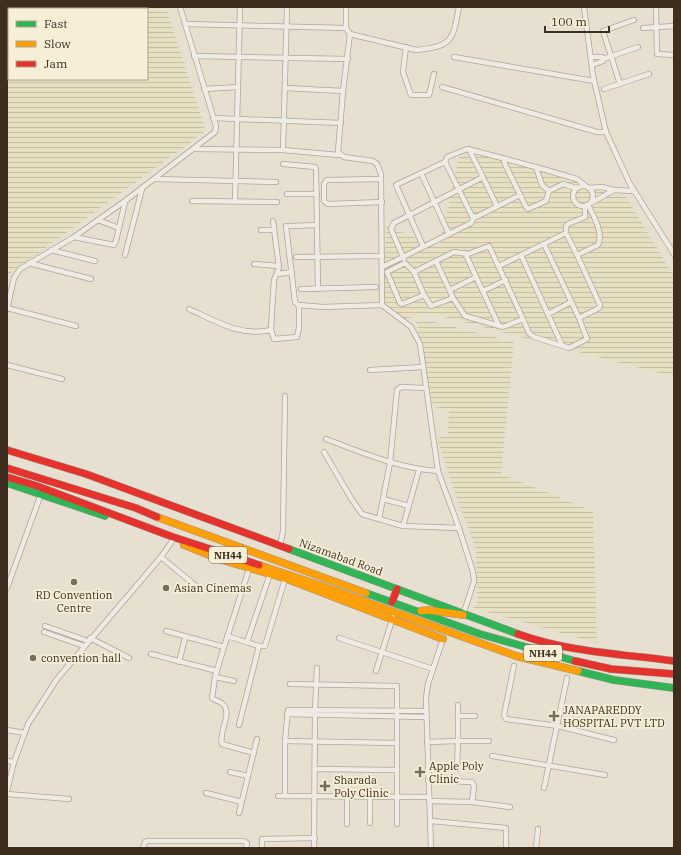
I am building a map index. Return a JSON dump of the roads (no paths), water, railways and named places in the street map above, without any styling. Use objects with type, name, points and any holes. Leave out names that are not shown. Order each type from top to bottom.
[{"type":"main road","name":"Nizamabad Road","points":[[7,450],[86,474],[422,597],[463,615],[532,639],[583,649],[674,661]]},
{"type":"main road","name":"NH44","points":[[7,468],[136,508],[188,529],[480,634],[580,663],[611,669],[674,674]]},
{"type":"main road","name":"NH44","points":[[7,477],[37,486],[174,539],[516,656],[614,680],[674,688]]},
{"type":"main road","points":[[7,483],[174,539],[222,560],[248,569],[270,574],[393,615],[443,639]]},
{"type":"main road","points":[[392,602],[397,589]]},
{"type":"main road","points":[[417,612],[428,610],[463,615]]},
{"type":"main road","points":[[449,633],[463,646]]},
{"type":"street","points":[[76,326],[7,309],[16,273],[29,263],[74,237],[142,189],[215,132],[216,126],[180,7]]},
{"type":"street","points":[[235,201],[240,57],[240,7]]},
{"type":"street","points":[[283,150],[287,7]]},
{"type":"street","points":[[339,155],[343,91],[350,34],[346,28],[346,7]]},
{"type":"street","points":[[350,34],[416,50],[428,49],[451,39],[454,34],[458,7]]},
{"type":"street","points":[[584,7],[594,81],[606,132],[634,191],[674,254]]},
{"type":"street","points":[[656,7],[657,54],[674,55]]},
{"type":"street","points":[[620,84],[603,31],[634,20]]},
{"type":"street","points":[[185,24],[346,28]]},
{"type":"street","points":[[643,28],[674,26]]},
{"type":"street","points":[[406,47],[403,72],[411,96],[429,95],[434,74]]},
{"type":"street","points":[[592,65],[603,61],[603,59],[638,47]]},
{"type":"street","points":[[194,56],[348,59]]},
{"type":"street","points":[[454,56],[594,81]]},
{"type":"street","points":[[591,57],[602,57],[603,59]]},
{"type":"street","points":[[604,89],[650,74]]},
{"type":"street","points":[[204,89],[238,87]]},
{"type":"street","points":[[442,87],[597,132],[606,132]]},
{"type":"street","points":[[285,88],[343,91]]},
{"type":"street","points":[[213,118],[341,123]]},
{"type":"street","points":[[194,149],[283,150],[339,155],[373,161],[378,168],[381,179],[385,247],[382,256],[382,305]]},
{"type":"street","points":[[423,246],[396,185],[445,162],[447,157],[464,149],[469,149],[577,179],[588,187],[593,196],[588,204],[585,217],[568,224],[565,229],[600,305],[599,308],[579,318]]},
{"type":"street","points":[[469,149],[497,206]]},
{"type":"street","points":[[506,159],[504,163],[526,207],[530,209],[546,201],[549,191],[563,184],[576,188],[580,186],[602,187],[614,190],[634,191]]},
{"type":"street","points":[[445,162],[472,216],[474,217]]},
{"type":"street","points":[[283,164],[316,167],[318,289]]},
{"type":"street","points":[[539,168],[537,171],[542,184],[549,191]]},
{"type":"street","points":[[421,173],[449,234]]},
{"type":"street","points":[[453,298],[431,306],[424,295],[414,272],[405,263],[391,229],[394,223],[483,177]]},
{"type":"street","points":[[154,179],[276,182]]},
{"type":"street","points":[[381,179],[327,180],[324,184],[324,201],[328,204],[382,202]]},
{"type":"street","points":[[576,188],[573,193],[573,200],[578,205],[588,204],[614,190]]},
{"type":"street","points":[[125,255],[142,189]]},
{"type":"street","points":[[286,194],[317,194]]},
{"type":"street","points":[[382,268],[471,223],[474,217],[520,195]]},
{"type":"street","points":[[74,237],[111,246],[116,241],[125,201]]},
{"type":"street","points":[[192,201],[277,202]]},
{"type":"street","points":[[577,255],[598,245],[599,242],[596,223],[588,204]]},
{"type":"street","points":[[98,220],[119,228]]},
{"type":"street","points":[[274,221],[279,266],[278,274],[274,280],[271,330],[273,337],[277,340],[297,337],[298,305],[295,302],[288,226],[317,225]]},
{"type":"street","points":[[262,230],[274,230]]},
{"type":"street","points":[[499,266],[566,234]]},
{"type":"street","points":[[414,272],[454,252],[465,253],[488,246],[506,280],[531,336],[569,348],[587,339],[579,318],[544,244]]},
{"type":"street","points":[[51,250],[95,261]]},
{"type":"street","points":[[465,253],[499,326]]},
{"type":"street","points":[[521,255],[562,345]]},
{"type":"street","points":[[296,257],[382,256]]},
{"type":"street","points":[[436,261],[453,298],[465,316],[506,327],[523,319]]},
{"type":"street","points":[[29,263],[91,279]]},
{"type":"street","points":[[405,263],[387,272],[400,303],[405,304],[424,295]]},
{"type":"street","points":[[254,264],[279,266]]},
{"type":"street","points":[[278,274],[292,272]]},
{"type":"street","points":[[450,290],[476,277]]},
{"type":"street","points":[[483,291],[506,280]]},
{"type":"street","points":[[301,289],[376,287]]},
{"type":"street","points":[[548,314],[571,302]]},
{"type":"street","points":[[298,305],[382,305],[411,327],[415,332],[420,344],[425,388],[438,471],[473,572],[474,581],[463,615]]},
{"type":"street","points":[[189,309],[239,331],[253,332],[271,330]]},
{"type":"street","points":[[7,364],[62,379]]},
{"type":"street","points":[[370,370],[423,367]]},
{"type":"street","points":[[379,519],[390,463],[397,390],[401,387],[425,388]]},
{"type":"street","points":[[280,546],[283,531],[285,396]]},
{"type":"street","points":[[326,439],[390,463],[419,470],[438,471]]},
{"type":"street","points":[[324,452],[352,500],[362,514],[403,526],[459,528]]},
{"type":"street","points":[[403,526],[419,470]]},
{"type":"street","points":[[7,588],[41,494]]},
{"type":"street","points":[[383,499],[409,506]]},
{"type":"street","points":[[7,791],[14,762],[28,724],[57,679],[161,557],[174,539]]},
{"type":"street","points":[[161,557],[196,586]]},
{"type":"street","points":[[248,569],[216,674],[212,698],[223,704],[226,712],[221,740],[222,744],[254,753]]},
{"type":"street","points":[[248,642],[270,574]]},
{"type":"street","points":[[227,636],[259,646],[264,646],[266,644],[285,579]]},
{"type":"street","points":[[376,671],[393,615]]},
{"type":"street","points":[[45,626],[89,640],[129,658]]},
{"type":"street","points":[[166,631],[185,638],[224,647]]},
{"type":"street","points":[[44,632],[84,646]]},
{"type":"street","points":[[179,662],[185,638]]},
{"type":"street","points":[[339,638],[434,669]]},
{"type":"street","points":[[431,848],[426,717],[427,690],[443,639]]},
{"type":"street","points":[[239,725],[259,646]]},
{"type":"street","points":[[151,654],[234,681]]},
{"type":"street","points":[[514,666],[505,718],[558,726],[614,740]]},
{"type":"street","points":[[314,848],[315,712],[317,668]]},
{"type":"street","points":[[544,788],[550,766],[567,678]]},
{"type":"street","points":[[290,684],[397,686],[397,824]]},
{"type":"street","points":[[457,769],[458,705]]},
{"type":"street","points":[[285,796],[285,740],[287,714],[315,712],[356,713],[426,711]]},
{"type":"street","points":[[356,713],[396,717],[426,717]]},
{"type":"street","points":[[458,716],[475,716]]},
{"type":"street","points":[[7,730],[25,733]]},
{"type":"street","points":[[239,813],[258,739]]},
{"type":"street","points":[[285,740],[397,743]]},
{"type":"street","points":[[427,742],[489,741]]},
{"type":"street","points":[[492,756],[605,775]]},
{"type":"street","points":[[7,762],[14,762]]},
{"type":"street","points":[[315,769],[397,770]]},
{"type":"street","points":[[230,772],[248,776]]},
{"type":"street","points":[[428,780],[472,782],[474,786],[472,802]]},
{"type":"street","points":[[206,793],[242,802]]},
{"type":"street","points":[[7,794],[69,799]]},
{"type":"street","points":[[278,796],[397,796],[472,802],[510,807]]},
{"type":"street","points":[[347,796],[347,824]]},
{"type":"street","points":[[370,796],[370,823]]},
{"type":"street","points":[[430,821],[506,828],[506,848]]},
{"type":"street","points":[[536,848],[538,829]]},
{"type":"street","points":[[262,848],[262,839],[315,838]]},
{"type":"street","points":[[143,848],[144,842],[155,841],[244,841],[247,843],[246,848]]},
{"type":"place","name":"RD Convention Centre","points":[[74,582]]},
{"type":"place","name":"Asian Cinemas","points":[[166,588]]},
{"type":"place","name":"convention hall","points":[[33,658]]},
{"type":"place","name":"JANAPAREDDY HOSPITAL PVT LTD","points":[[554,716]]},
{"type":"place","name":"Apple Poly Clinic","points":[[420,772]]},
{"type":"place","name":"Sharada Poly Clinic","points":[[325,786]]}]
